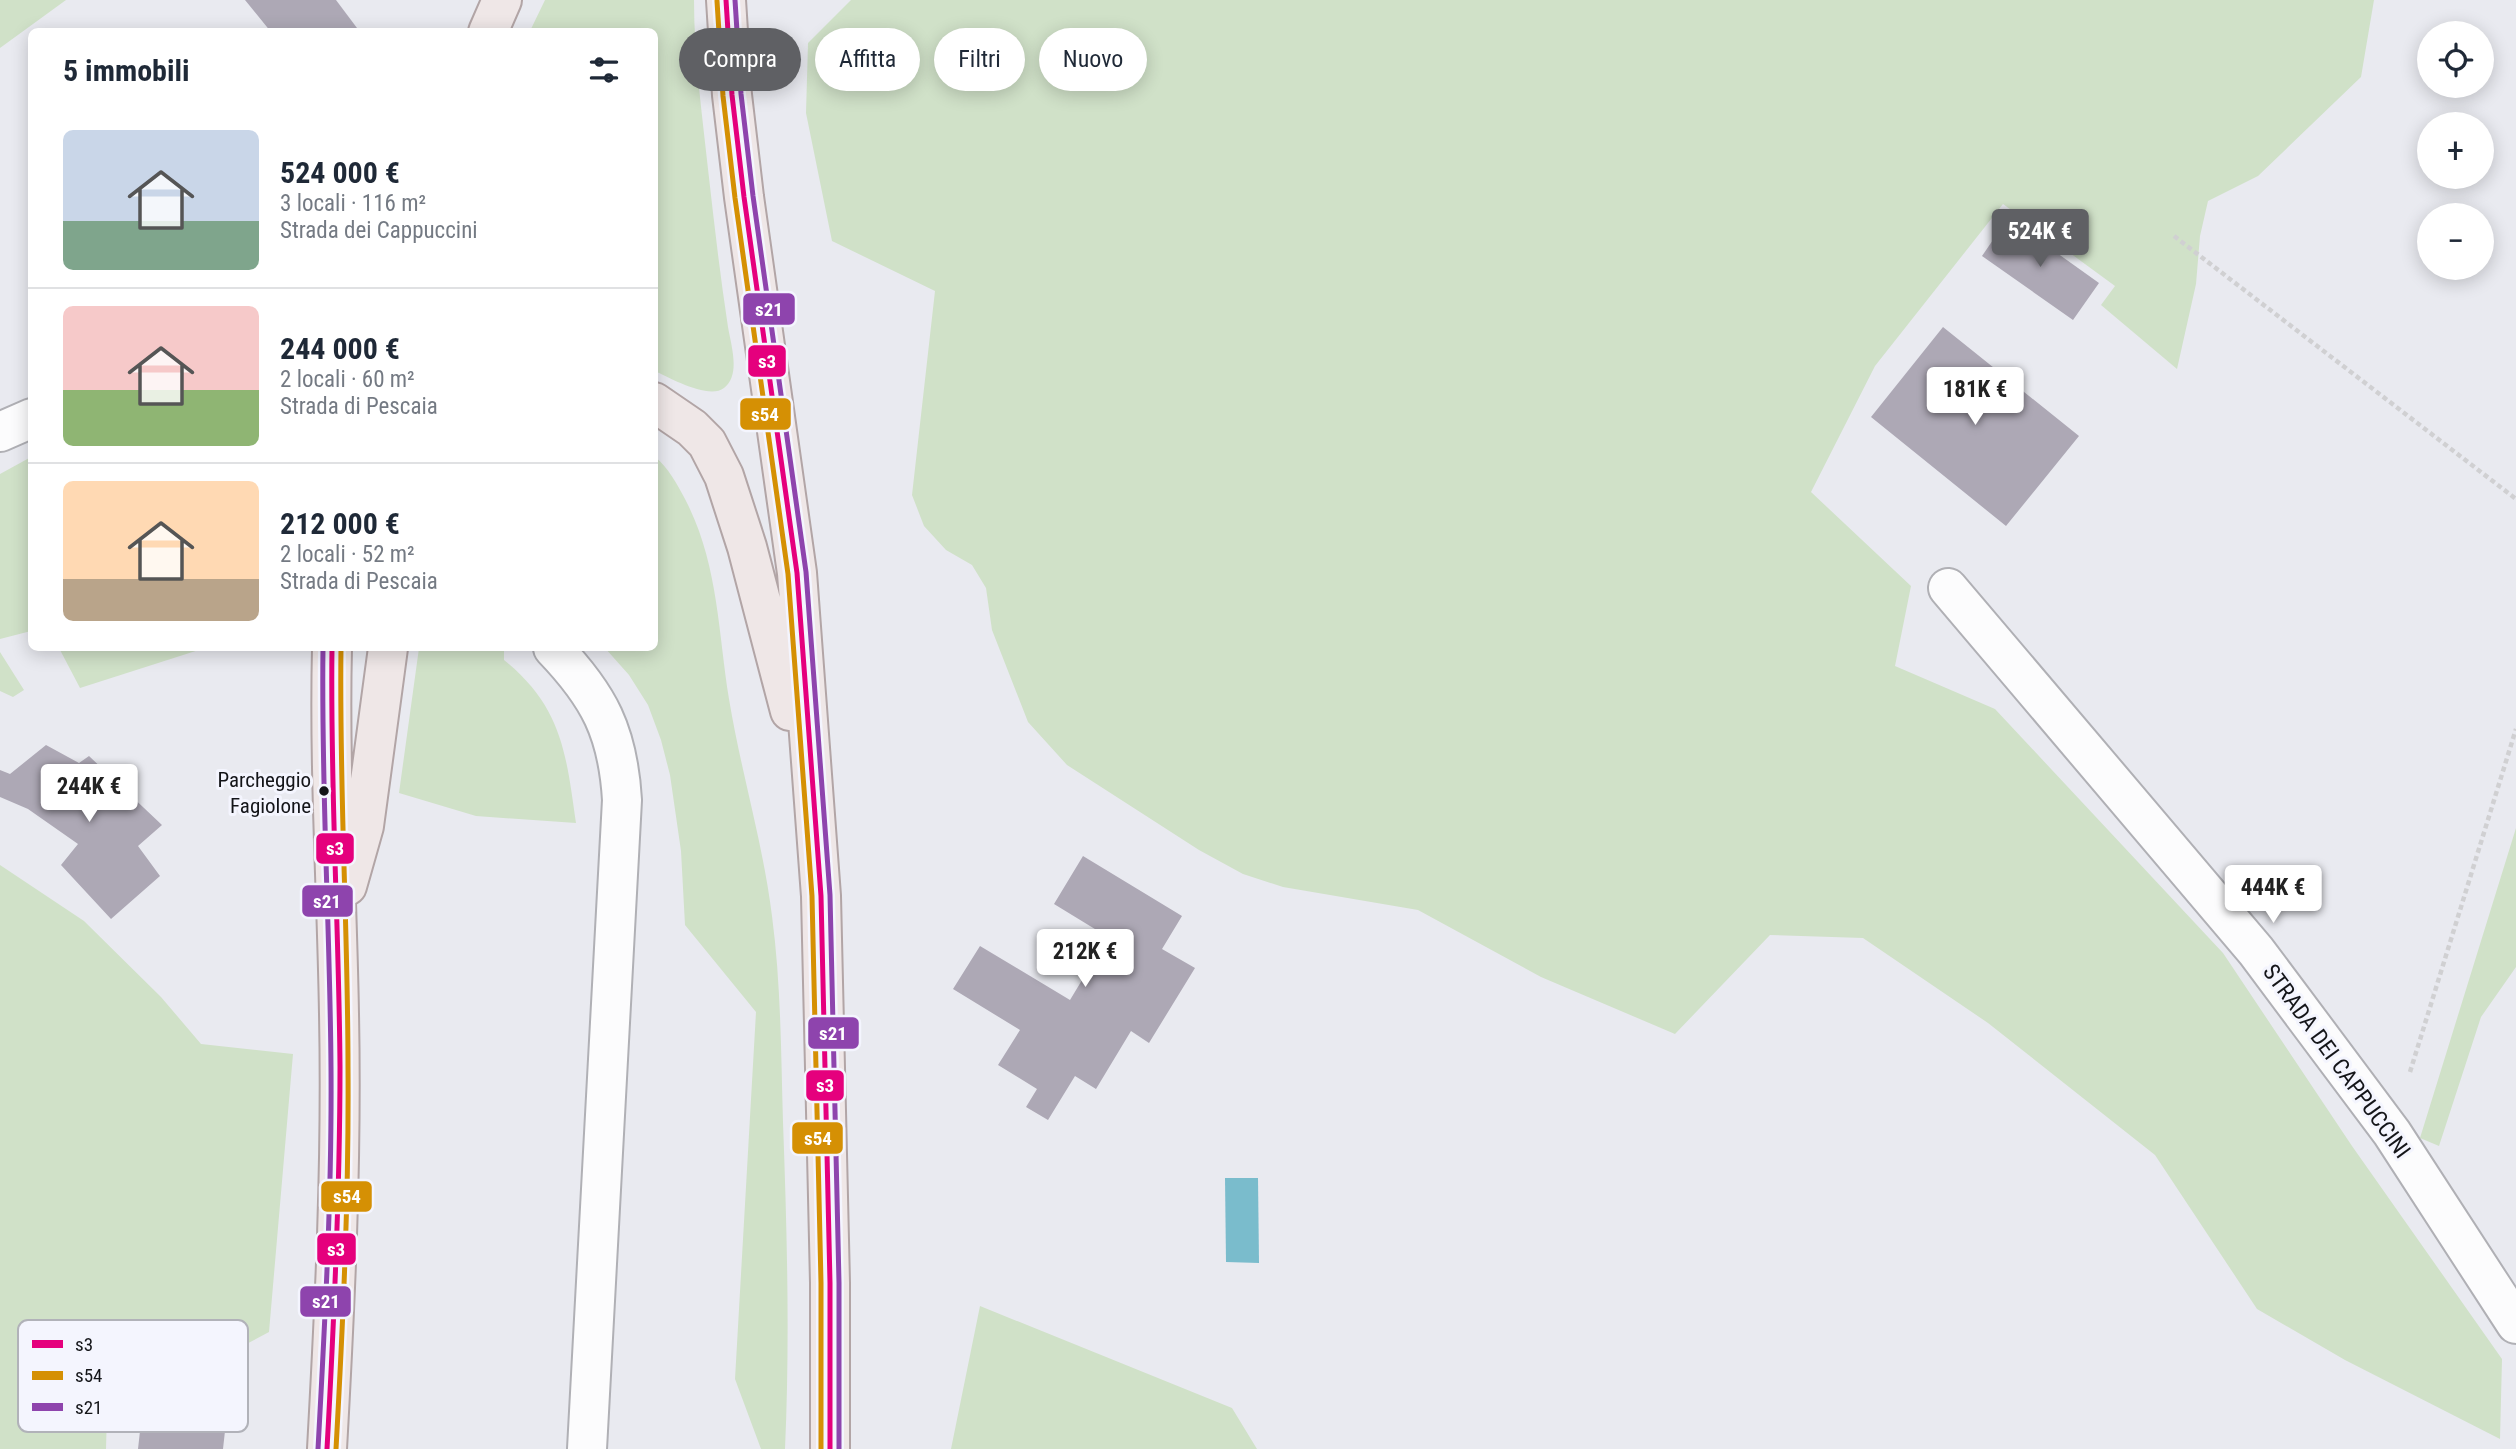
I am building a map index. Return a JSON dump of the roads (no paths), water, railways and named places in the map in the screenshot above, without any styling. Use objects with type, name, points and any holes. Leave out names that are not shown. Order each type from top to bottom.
[{"type":"main road","points":[[490,28],[502,0]]},
{"type":"main road","points":[[726,0],[744,197],[797,573],[815,808],[821,910],[830,1283],[830,1449]]},
{"type":"main road","points":[[658,405],[692,428],[706,443],[724,476],[747,547],[815,808]]},
{"type":"main road","points":[[327,1449],[337,1261],[339,1016],[330,708],[332,651]]},
{"type":"main road","points":[[337,924],[364,826],[388,651]]},
{"type":"street","points":[[0,432],[28,420]]},
{"type":"street","name":"STRADA DEI CAPPUCCINI","points":[[1948,588],[2256,951],[2392,1133],[2516,1324]]},
{"type":"street","points":[[556,651],[576,672],[606,719],[616,751],[622,800],[587,1449]]},
{"type":"water","points":[[1225,1178],[1258,1178],[1259,1263],[1226,1262]]},
{"type":"place","name":"Parcheggio Fagiolone","points":[[324,791]]}]
